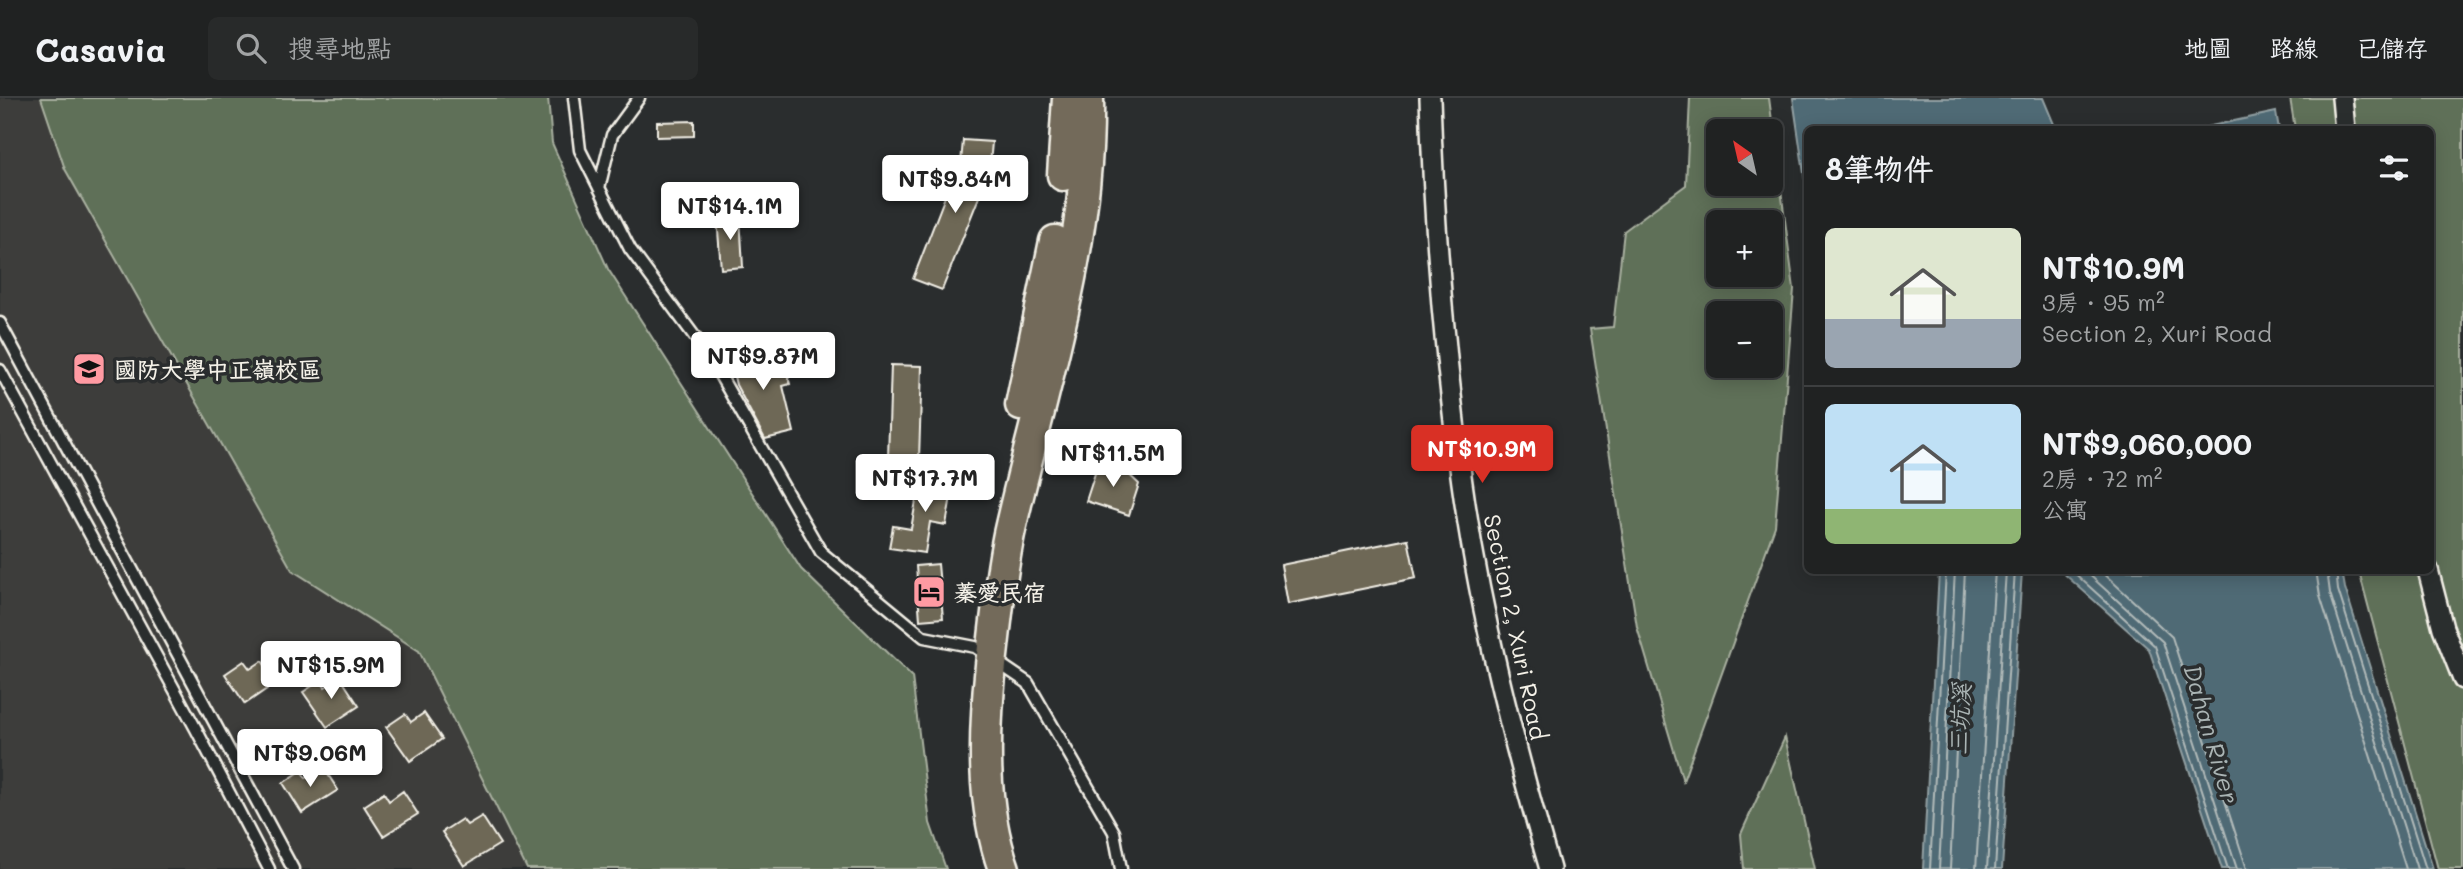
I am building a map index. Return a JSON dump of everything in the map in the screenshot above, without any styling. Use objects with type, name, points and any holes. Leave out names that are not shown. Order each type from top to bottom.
[{"type":"main road","points":[[1004,869],[996,847],[987,779],[982,577],[1061,209],[1068,98]]},
{"type":"main road","points":[[984,869],[972,820],[969,775],[983,654],[995,617],[1009,536],[1063,316],[1082,186],[1088,98]]},
{"type":"street","name":"Section 2, Xuri Road","points":[[1430,98],[1440,286],[1462,484],[1505,702],[1550,869]]},
{"type":"street","points":[[2342,98],[2345,126]]},
{"type":"street","points":[[2429,574],[2443,628],[2463,679]]},
{"type":"lane","points":[[574,98],[580,150],[630,250],[709,356],[821,552],[924,637],[983,654],[1028,683],[1114,832],[1121,869]]},
{"type":"lane","points":[[599,188],[612,135],[639,98]]},
{"type":"lane","points":[[0,323],[293,869]]},
{"type":"lane","points":[[0,370],[196,729],[269,869]]},
{"type":"shaded area","name":"國防大學中正嶺校區","points":[[0,98],[41,98],[65,169],[292,570],[419,650],[527,869],[0,869]]},
{"type":"green space","points":[[41,98],[548,98],[552,143],[608,269],[801,569],[912,677],[930,823],[946,869],[527,869],[419,651],[292,570],[65,169]]},
{"type":"green space","points":[[1690,98],[1769,98],[1772,119],[1706,119],[1706,196],[1782,196],[1794,289],[1775,526],[1683,781],[1637,627],[1590,329],[1613,327],[1624,231],[1686,185]]},
{"type":"green space","points":[[2290,98],[2463,98],[2463,869],[2438,869],[2360,574],[2434,574],[2434,126],[2295,126]]},
{"type":"green space","points":[[1785,737],[1815,869],[1744,869],[1741,834]]},
{"type":"water","points":[[1793,98],[2043,98],[2055,126],[1804,126],[1804,174]]},
{"type":"water","points":[[2276,112],[2278,126],[2211,126]]},
{"type":"water","name":"三坑溪","points":[[1939,574],[2022,574],[2002,869],[1923,869]]},
{"type":"water","name":"Dahan River","points":[[2064,574],[2343,574],[2433,869],[2222,869],[2149,649]]},
{"type":"building","points":[[694,121],[694,136],[657,137],[657,122]]},
{"type":"building","points":[[963,140],[992,142],[988,187],[983,187],[942,290],[913,279],[946,194],[958,199]]},
{"type":"building","points":[[740,216],[743,267],[721,269],[717,218]]},
{"type":"building","points":[[760,348],[764,365],[784,361],[790,384],[783,386],[794,432],[765,439],[736,385],[729,355]]},
{"type":"building","points":[[891,365],[922,366],[919,459],[888,458]]},
{"type":"building","points":[[1099,461],[1123,469],[1139,484],[1129,515],[1086,501]]},
{"type":"building","points":[[921,473],[954,479],[946,525],[930,522],[925,553],[889,548],[893,526],[911,529]]},
{"type":"building","points":[[1408,539],[1416,578],[1288,604],[1281,565]]},
{"type":"building","name":"蓁愛民宿","points":[[938,564],[943,618],[920,620],[916,566]]},
{"type":"building","points":[[244,661],[250,669],[262,661],[277,682],[245,704],[225,674]]},
{"type":"building","points":[[340,677],[359,706],[327,727],[303,692],[320,681],[325,687]]},
{"type":"building","points":[[424,713],[442,739],[410,761],[386,727],[405,714],[411,722]]},
{"type":"building","points":[[323,767],[338,790],[302,813],[283,783],[301,771],[306,778]]},
{"type":"building","points":[[403,791],[418,814],[383,836],[364,806],[384,793],[389,801]]},
{"type":"building","points":[[482,816],[500,844],[464,866],[442,832],[462,819],[467,825]]},
{"type":"place","name":"國防大學中正嶺校區","points":[[89,369]]},
{"type":"place","name":"蓁愛民宿","points":[[929,592]]}]
